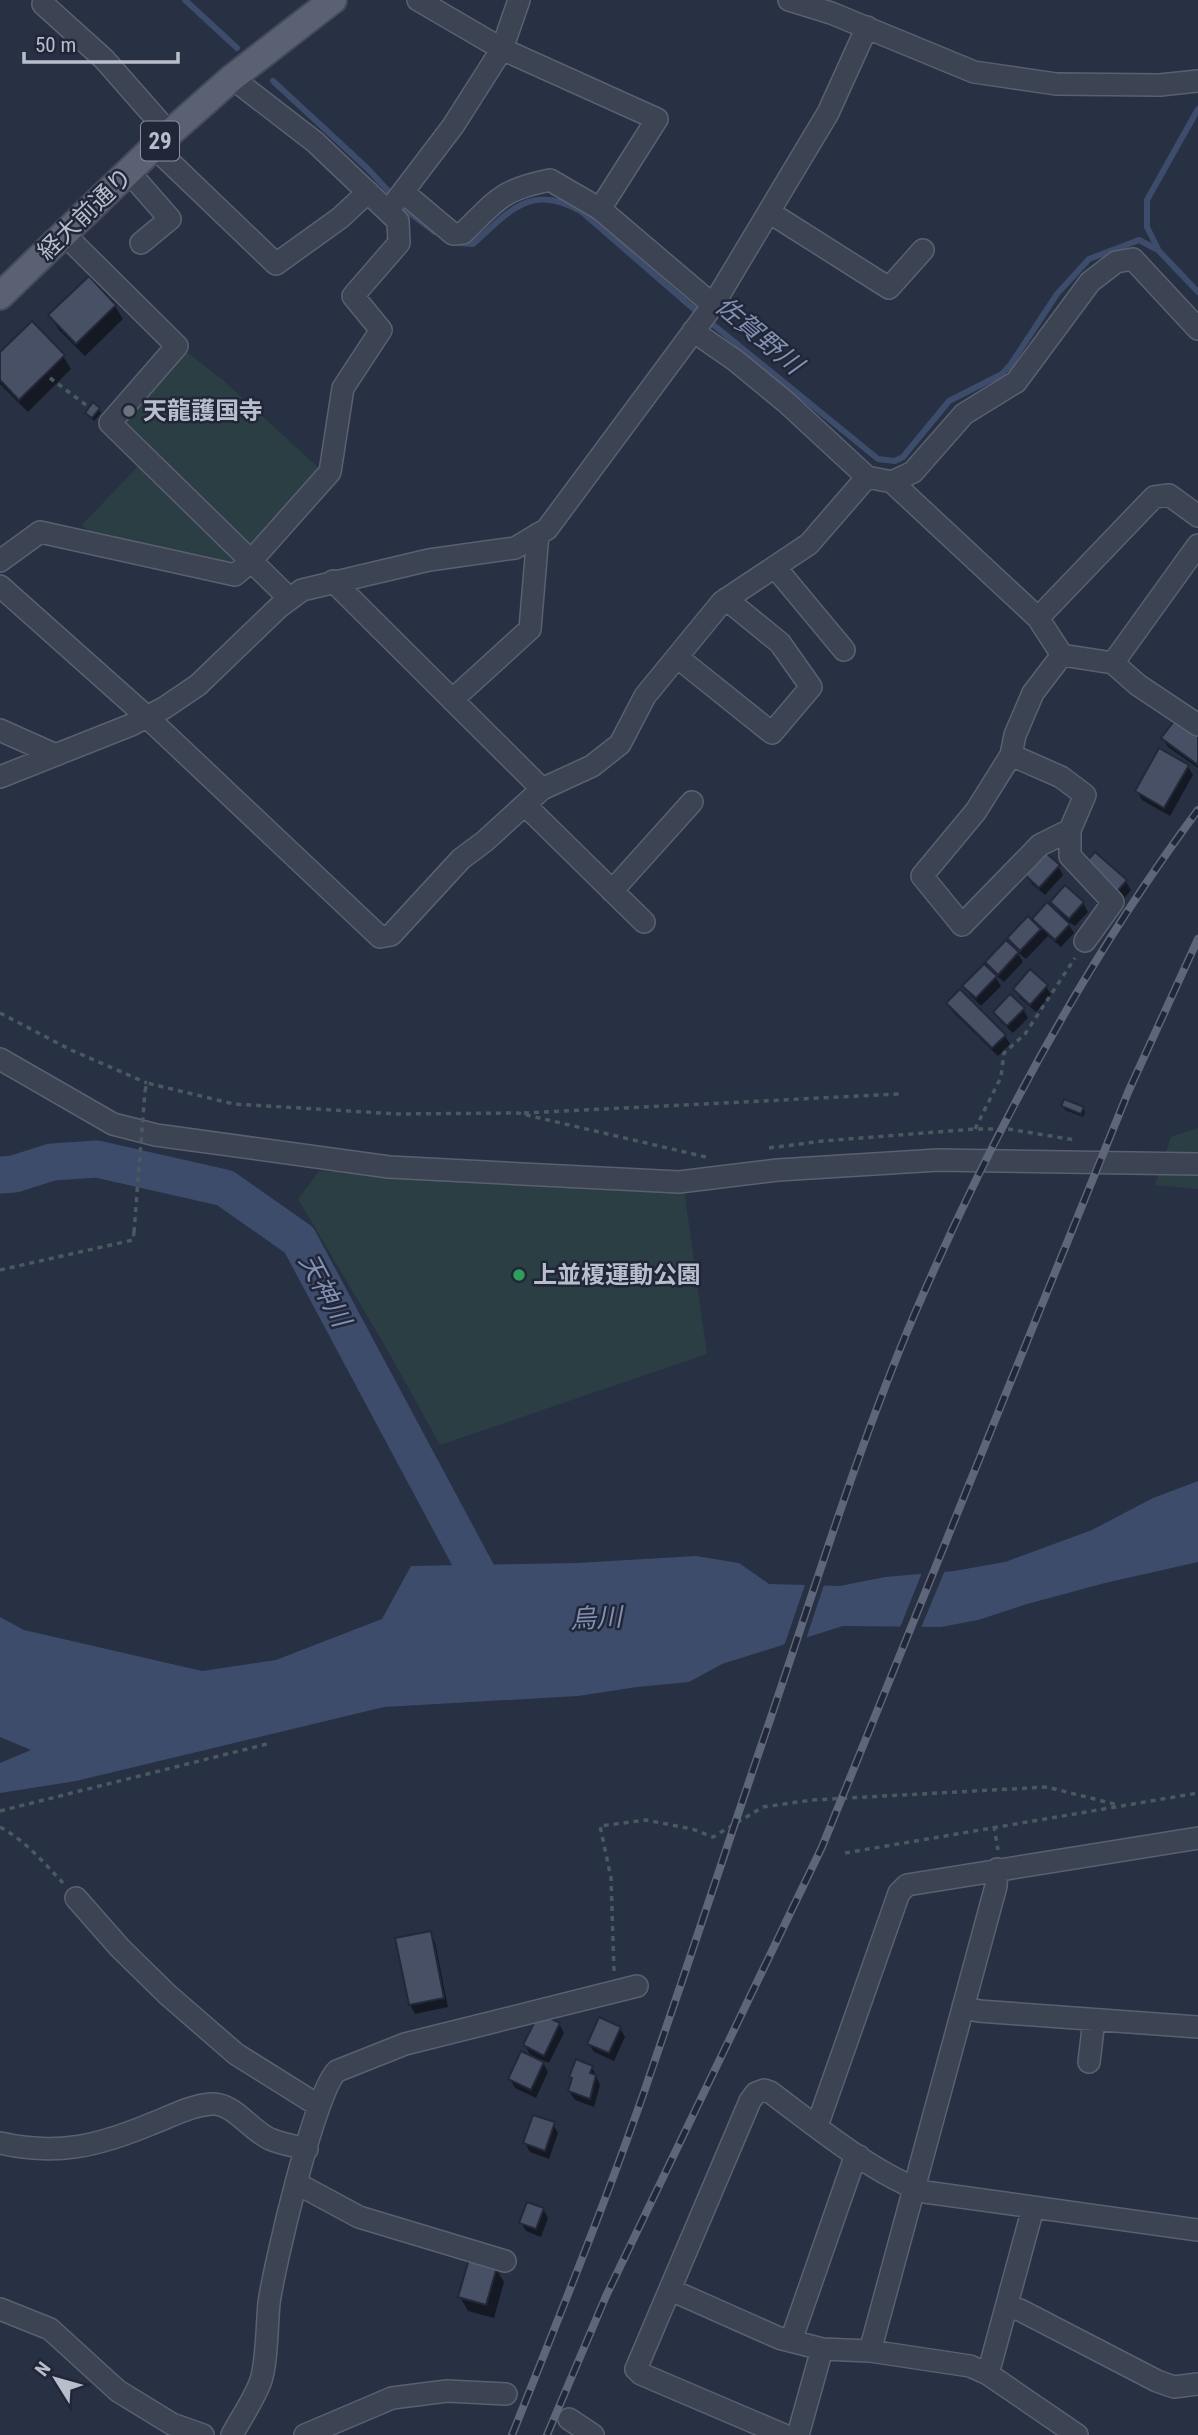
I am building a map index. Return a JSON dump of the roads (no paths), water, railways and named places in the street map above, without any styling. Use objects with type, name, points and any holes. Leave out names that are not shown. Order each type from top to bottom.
[{"type":"main road","name":"経大前通り","points":[[0,296],[161,140],[232,78],[333,0]]},
{"type":"street","points":[[418,0],[502,49],[657,119],[600,209]]},
{"type":"street","points":[[0,561],[40,532],[235,575],[250,562],[330,472],[343,388],[381,330],[353,296],[399,243],[395,202],[453,126],[502,49],[519,0]]},
{"type":"street","points":[[789,0],[812,3],[974,72],[1056,84],[1160,85],[1198,81]]},
{"type":"street","points":[[43,4],[104,60],[161,140],[276,264],[340,218],[368,192]]},
{"type":"street","points":[[0,777],[147,717],[198,685],[302,590],[429,560],[514,548],[547,529],[703,318],[828,113],[867,27]]},
{"type":"street","points":[[232,78],[315,142],[368,192],[395,202],[453,234],[463,233],[500,196],[516,188],[550,180],[600,209],[703,318],[736,361],[787,403],[867,477],[892,482],[1038,618],[1062,655],[1113,663],[1138,685],[1198,725]]},
{"type":"street","points":[[129,172],[170,219],[141,243]]},
{"type":"street","points":[[769,212],[889,288],[923,250]]},
{"type":"street","points":[[65,235],[177,346],[110,423],[290,599]]},
{"type":"street","points":[[892,482],[913,472],[964,414],[1016,382],[1090,282],[1116,262],[1133,259],[1198,328]]},
{"type":"street","points":[[0,586],[147,717],[380,937],[391,935],[461,859],[542,789],[592,766],[620,744],[645,696],[726,599],[809,544],[867,477]]},
{"type":"street","points":[[1038,618],[1154,497],[1170,495],[1198,516]]},
{"type":"street","points":[[452,700],[530,629],[538,534]]},
{"type":"street","points":[[1113,663],[1189,575],[1198,545]]},
{"type":"street","points":[[775,567],[844,650]]},
{"type":"street","points":[[333,581],[542,789]]},
{"type":"street","points":[[677,657],[772,733],[811,687],[780,642],[726,599]]},
{"type":"street","points":[[1062,655],[1033,693],[1015,735],[1011,755],[976,811],[922,876],[962,925],[1040,845],[1070,830]]},
{"type":"street","points":[[0,730],[56,755]]},
{"type":"street","points":[[1011,755],[1061,777],[1086,795],[1070,830],[1070,856],[1113,902],[1085,941]]},
{"type":"street","points":[[612,891],[692,802]]},
{"type":"street","points":[[525,805],[644,922]]},
{"type":"street","points":[[0,1059],[113,1124],[156,1135],[389,1167],[679,1182],[778,1170],[938,1160],[1198,1164]]},
{"type":"street","points":[[817,2126],[899,1893],[907,1885],[998,1864],[1198,1838]]},
{"type":"street","points":[[870,2351],[996,1886],[998,1864]]},
{"type":"street","points":[[76,1898],[120,1948],[168,1995],[236,2054],[319,2106]]},
{"type":"street","points":[[232,2435],[261,2381],[270,2300],[296,2183],[319,2106],[327,2085],[337,2071],[405,2044],[638,1986]]},
{"type":"street","points":[[963,2007],[979,2011],[1198,2026]]},
{"type":"street","points":[[1090,2062],[1094,2020]]},
{"type":"street","points":[[784,2435],[641,2374],[636,2369],[756,2093],[764,2090],[771,2092],[859,2156],[913,2188],[925,2192],[1198,2230]]},
{"type":"street","points":[[0,2143],[28,2150],[80,2148],[212,2104],[221,2105],[231,2111],[272,2140],[307,2149]]},
{"type":"street","points":[[794,2340],[794,2332],[853,2163],[859,2156]]},
{"type":"street","points":[[296,2183],[359,2217],[505,2261]]},
{"type":"street","points":[[988,2374],[1033,2208]]},
{"type":"street","points":[[671,2290],[779,2338],[822,2349],[870,2351],[970,2366],[988,2374],[1077,2435]]},
{"type":"street","points":[[1007,2307],[1020,2310],[1157,2381],[1174,2387],[1198,2384]]},
{"type":"street","points":[[0,2309],[50,2329],[118,2391],[172,2424],[203,2435]]},
{"type":"street","points":[[798,2435],[822,2349]]},
{"type":"street","points":[[305,2435],[392,2398],[447,2391],[506,2394]]},
{"type":"street","points":[[569,2419],[593,2435]]},
{"type":"water","name":"烏川","points":[[1198,1481],[1198,1562],[1105,1583],[978,1620],[941,1627],[843,1626],[722,1664],[689,1682],[578,1696],[384,1707],[76,1781],[0,1793],[0,1763],[31,1750],[0,1737],[0,1617],[24,1630],[202,1671],[276,1660],[382,1619],[411,1566],[577,1563],[696,1556],[739,1563],[769,1584],[840,1586],[885,1577],[954,1571],[1005,1562],[1092,1530],[1153,1498]]},
{"type":"waterway","name":"佐賀野川","points":[[185,0],[237,48]]},
{"type":"waterway","name":"佐賀野川","points":[[273,81],[367,168],[406,210],[435,232]]},
{"type":"waterway","points":[[1158,249],[1147,227],[1147,200],[1198,109]]},
{"type":"waterway","name":"佐賀野川","points":[[457,243],[473,244],[510,211],[522,204],[535,200],[564,203],[582,212],[689,305],[878,459],[895,461],[903,457],[949,401],[1002,374],[1057,294],[1089,259],[1139,240],[1158,250],[1198,292]]},
{"type":"waterway","name":"天神川","points":[[0,1175],[14,1174],[52,1162],[97,1159],[225,1188],[299,1240],[496,1608]]},
{"type":"railway","points":[[512,2435],[628,2138],[852,1478],[915,1313],[975,1182],[1042,1053],[1117,928],[1198,810]]},
{"type":"railway","points":[[547,2435],[606,2296],[822,1847],[1129,1090],[1198,939]]},
{"type":"place","name":"天龍護国寺","points":[[129,411]]},
{"type":"place","name":"上並榎運動公園","points":[[519,1275]]}]
